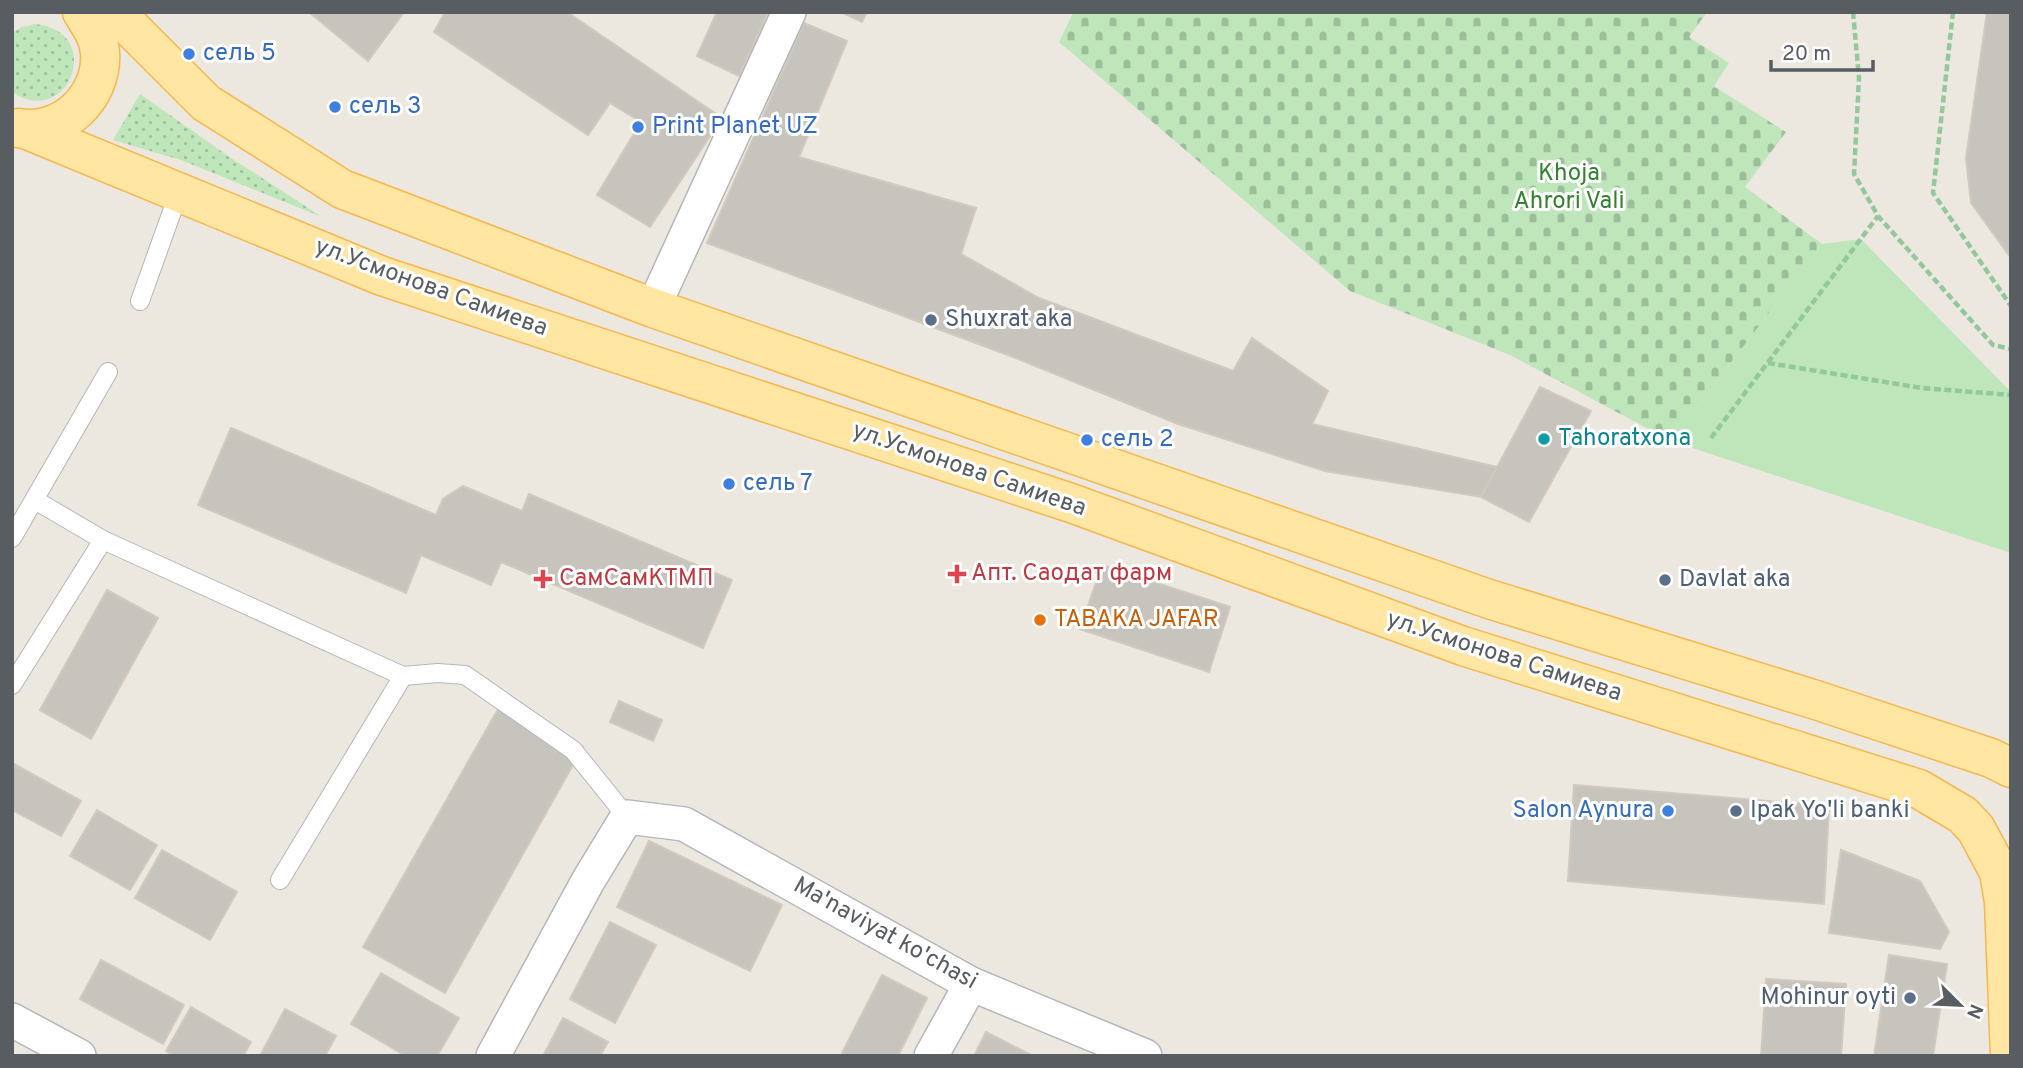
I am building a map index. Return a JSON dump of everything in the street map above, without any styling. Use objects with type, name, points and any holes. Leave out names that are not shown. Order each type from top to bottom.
[{"type":"main road","points":[[97,18],[206,103],[342,189],[653,308],[1489,600],[1816,700],[1991,758],[2011,768]]},
{"type":"main road","points":[[19,128],[44,128],[61,122],[78,110],[91,93],[99,72],[97,18]]},
{"type":"main road","name":"ул.Усмонова Самиева","points":[[19,128],[382,276],[1071,503],[1463,646],[1919,789],[1963,815],[1976,829],[1999,872],[2004,902],[2010,1056]]},
{"type":"street","points":[[653,308],[789,12]]},
{"type":"street","points":[[493,1056],[588,881],[627,817]]},
{"type":"street","name":"Ma'naviyat ko'chasi","points":[[627,817],[684,824],[971,984],[1145,1056]]},
{"type":"street","points":[[931,1056],[971,984]]},
{"type":"street","points":[[12,1020],[38,1046],[79,1056]]},
{"type":"lane","points":[[140,301],[179,192]]},
{"type":"lane","points":[[12,538],[108,372]]},
{"type":"lane","points":[[35,500],[103,540],[403,676],[438,673],[465,675],[573,750],[627,817]]},
{"type":"lane","points":[[12,685],[103,540]]},
{"type":"lane","points":[[280,880],[403,676]]},
{"type":"path","points":[[1853,12],[1859,78],[1854,174],[1878,216],[1993,345],[2011,348]]},
{"type":"path","points":[[1953,12],[1933,193],[2011,306]]},
{"type":"path","points":[[1711,438],[1878,216]]},
{"type":"path","points":[[1768,363],[1922,388],[2011,395]]},
{"type":"green space","name":"Khoja Ahrori Vali","points":[[1070,12],[1707,12],[1689,37],[1729,63],[1714,86],[1786,132],[1745,187],[1822,244],[1671,441],[1510,355],[1350,291],[1059,42],[1072,15]]},
{"type":"green space","points":[[35,24],[57,30],[69,43],[74,59],[72,75],[63,89],[50,98],[32,100],[12,92],[12,33]]},
{"type":"green space","points":[[140,94],[322,217],[181,160],[113,140]]},
{"type":"green space","points":[[1861,239],[2011,392],[2011,553],[1671,441],[1822,244]]},
{"type":"building","points":[[309,12],[404,12],[368,61]]},
{"type":"building","points":[[445,12],[567,12],[722,118],[650,227],[597,195],[641,122],[610,103],[588,135],[434,32]]},
{"type":"building","points":[[717,12],[768,12],[739,76],[697,56]]},
{"type":"building","points":[[841,12],[867,12],[862,22]]},
{"type":"building","points":[[1987,12],[2011,12],[2011,258],[1971,203],[1966,158]]},
{"type":"building","points":[[804,23],[847,41],[799,157],[976,208],[961,254],[1039,298],[1233,371],[1252,338],[1328,391],[1312,424],[1497,467],[1481,497],[1325,471],[1178,424],[1008,355],[707,243]]},
{"type":"building","name":"Tahoratxona","points":[[1540,387],[1591,411],[1529,522],[1481,497]]},
{"type":"building","points":[[231,428],[436,515],[443,499],[463,486],[522,511],[529,494],[732,580],[703,648],[501,562],[491,585],[421,555],[406,593],[198,505]]},
{"type":"building","points":[[1102,565],[1230,607],[1209,672],[1080,629]]},
{"type":"building","points":[[107,590],[158,618],[91,739],[40,710]]},
{"type":"building","points":[[619,701],[662,720],[653,741],[610,722]]},
{"type":"building","points":[[502,702],[583,747],[445,993],[363,947]]},
{"type":"building","points":[[12,763],[81,801],[61,836],[12,810]]},
{"type":"building","points":[[1574,785],[1829,806],[1824,904],[1568,881]]},
{"type":"building","points":[[97,810],[157,845],[130,890],[70,856]]},
{"type":"building","points":[[649,841],[782,905],[750,971],[617,907]]},
{"type":"building","points":[[162,850],[237,892],[210,940],[135,898]]},
{"type":"building","points":[[1841,850],[1920,881],[1949,932],[1940,949],[1829,933]]},
{"type":"building","points":[[610,922],[656,945],[615,1023],[570,999]]},
{"type":"building","points":[[1889,955],[1947,964],[1933,1056],[1874,1056]]},
{"type":"building","points":[[101,960],[184,1005],[163,1044],[80,999]]},
{"type":"building","points":[[381,973],[459,1018],[437,1056],[406,1056],[351,1024]]},
{"type":"building","points":[[882,975],[927,998],[898,1056],[848,1056],[842,1053]]},
{"type":"building","points":[[1766,979],[1846,984],[1841,1056],[1761,1056]]},
{"type":"building","points":[[191,1007],[251,1042],[243,1056],[175,1056],[166,1051]]},
{"type":"building","points":[[285,1009],[336,1036],[325,1056],[260,1056]]},
{"type":"building","points":[[563,1018],[608,1042],[600,1056],[543,1056]]},
{"type":"building","points":[[986,1032],[1033,1056],[974,1056]]},
{"type":"place","name":"сель 5","points":[[189,54]]},
{"type":"place","name":"сель 3","points":[[335,107]]},
{"type":"place","name":"Print Planet UZ","points":[[638,127]]},
{"type":"place","name":"Shuxrat aka","points":[[931,320]]},
{"type":"place","name":"Tahoratxona","points":[[1544,439]]},
{"type":"place","name":"сель 2","points":[[1087,440]]},
{"type":"place","name":"сель 7","points":[[729,484]]},
{"type":"place","name":"Апт. Саодат фарм","points":[[957,574]]},
{"type":"place","name":"СамСамКТМП","points":[[543,579]]},
{"type":"place","name":"Davlat aka","points":[[1665,580]]},
{"type":"place","name":"TABAKA JAFAR","points":[[1040,620]]},
{"type":"place","name":"Salon Aynura","points":[[1668,811]]},
{"type":"place","name":"Ipak Yo'li banki","points":[[1736,811]]},
{"type":"place","name":"Mohinur oyti","points":[[1910,998]]}]
